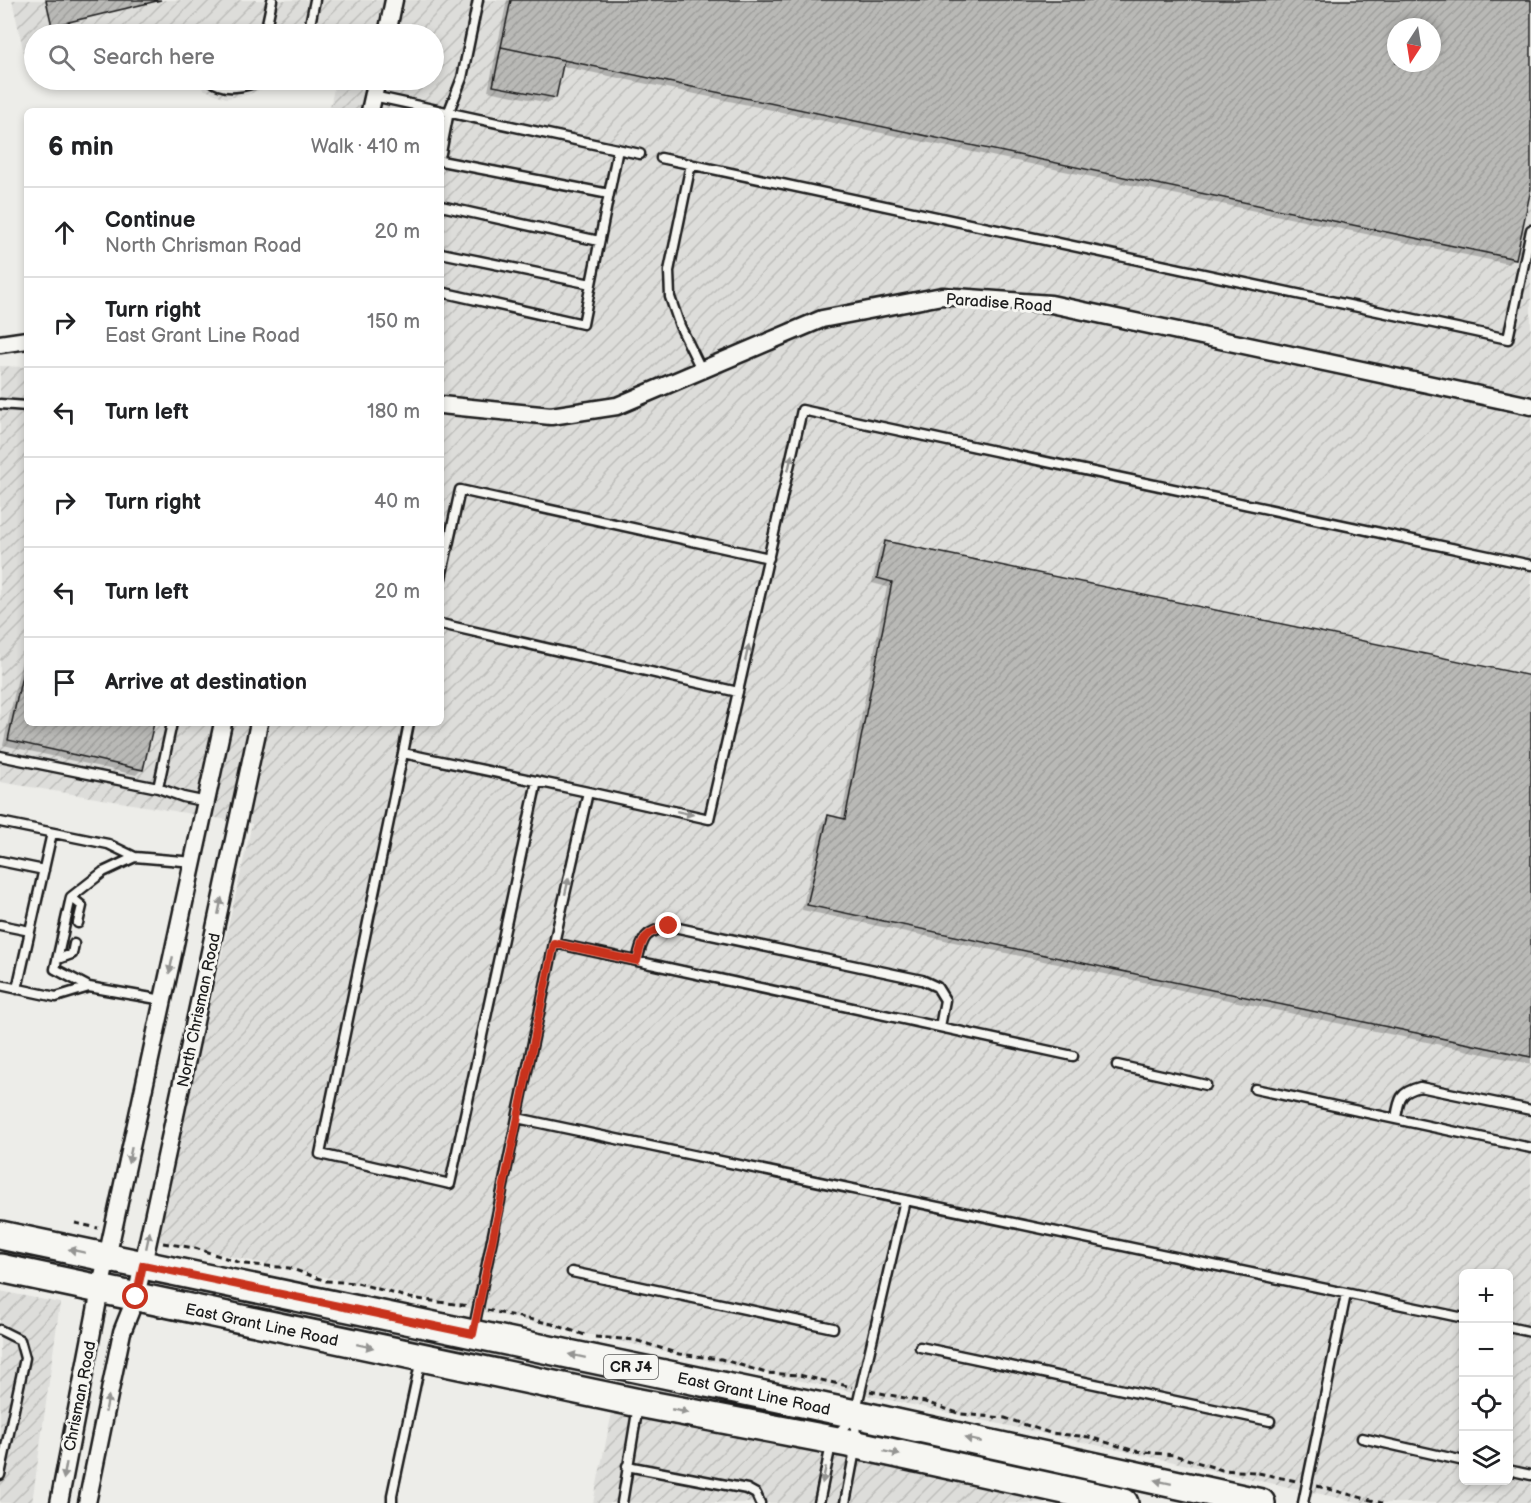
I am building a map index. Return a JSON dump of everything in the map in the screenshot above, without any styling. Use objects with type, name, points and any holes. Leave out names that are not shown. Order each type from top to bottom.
[{"type":"main road","name":"East Grant Line Road","points":[[0,1235],[110,1244],[859,1402],[1261,1503]]},
{"type":"main road","name":"East Grant Line Road","points":[[0,1269],[639,1403],[844,1442],[1124,1503]]},
{"type":"street","points":[[389,24],[394,0]]},
{"type":"street","name":"Paradise Road","points":[[444,405],[551,416],[617,406],[822,319],[942,296],[1051,304],[1530,403]]},
{"type":"street","points":[[0,344],[24,340]]},
{"type":"street","points":[[100,1290],[223,726]]},
{"type":"street","name":"North Chrisman Road","points":[[136,1297],[258,726]]},
{"type":"street","name":"Chrisman Road","points":[[59,1503],[100,1290]]},
{"type":"street","name":"Chrisman Road","points":[[87,1503],[122,1332],[136,1297]]},
{"type":"lane","points":[[267,24],[272,0]]},
{"type":"lane","points":[[310,24],[315,0]]},
{"type":"lane","points":[[444,137],[449,111],[462,78],[478,0]]},
{"type":"lane","points":[[373,95],[435,108]]},
{"type":"lane","points":[[444,110],[640,154]]},
{"type":"lane","points":[[444,293],[583,324],[618,149]]},
{"type":"lane","points":[[661,158],[1508,339],[1531,230]]},
{"type":"lane","points":[[444,162],[609,194]]},
{"type":"lane","points":[[691,164],[669,271],[670,297],[680,326],[702,371]]},
{"type":"lane","points":[[444,207],[599,241]]},
{"type":"lane","points":[[444,254],[591,284]]},
{"type":"lane","points":[[0,404],[24,406]]},
{"type":"lane","points":[[403,753],[709,819],[802,410],[1531,565]]},
{"type":"lane","points":[[444,564],[460,490],[768,558]]},
{"type":"lane","points":[[444,625],[738,692]]},
{"type":"lane","points":[[158,788],[171,726]]},
{"type":"lane","points":[[408,726],[320,1154],[450,1184],[537,781]]},
{"type":"lane","points":[[0,756],[158,788],[207,802]]},
{"type":"lane","points":[[476,1321],[554,943],[588,792]]},
{"type":"lane","points":[[0,822],[108,844],[135,857],[194,862]]},
{"type":"lane","points":[[17,989],[52,832]]},
{"type":"lane","points":[[135,857],[103,872],[71,897],[55,969],[89,987],[164,1000]]},
{"type":"lane","points":[[0,861],[44,870]]},
{"type":"lane","points":[[71,897],[82,906],[78,923]]},
{"type":"lane","points":[[0,925],[30,931]]},
{"type":"lane","points":[[637,961],[642,939],[653,930],[669,926],[911,977],[937,987],[941,993],[945,1000],[940,1027]]},
{"type":"lane","points":[[554,943],[1073,1056]]},
{"type":"lane","points":[[58,959],[72,954],[74,944]]},
{"type":"lane","points":[[0,986],[56,998],[89,987]]},
{"type":"lane","points":[[1117,1065],[1206,1085]]},
{"type":"lane","points":[[1396,1118],[1398,1101],[1407,1090],[1420,1087],[1531,1110]]},
{"type":"lane","points":[[1255,1089],[1531,1148]]},
{"type":"lane","points":[[517,1118],[1459,1317]]},
{"type":"lane","points":[[819,1503],[859,1402],[904,1200]]},
{"type":"lane","points":[[572,1272],[833,1328]]},
{"type":"lane","points":[[1303,1503],[1346,1294]]},
{"type":"lane","points":[[1513,1329],[1531,1332]]},
{"type":"lane","points":[[0,1330],[20,1340],[25,1358],[0,1475]]},
{"type":"lane","points":[[920,1347],[1270,1421]]},
{"type":"lane","points":[[392,1503],[421,1357]]},
{"type":"lane","points":[[845,1503],[844,1442],[859,1402]]},
{"type":"lane","points":[[622,1503],[639,1403]]},
{"type":"lane","points":[[1362,1438],[1459,1460]]},
{"type":"lane","points":[[627,1466],[747,1489],[756,1494],[760,1503]]},
{"type":"lane","points":[[1513,1471],[1531,1475]]},
{"type":"path","points":[[75,1223],[110,1244]]},
{"type":"path","points":[[146,1252],[179,1247],[195,1248],[244,1264],[289,1268],[326,1281],[357,1283],[410,1298],[437,1300],[476,1321],[552,1324],[589,1336],[635,1340],[679,1354],[721,1359],[766,1373],[799,1375],[859,1402],[926,1402],[961,1414],[1005,1418],[1050,1432],[1089,1437],[1135,1451],[1174,1455],[1222,1470],[1254,1472],[1382,1503]]},
{"type":"shaded area","points":[[12,0],[1531,0],[1531,1503],[1362,1503],[155,1240],[252,824],[0,782],[0,366],[24,367],[24,726],[444,726],[444,108],[330,108],[334,90],[444,90],[444,24],[24,24],[24,53]]},
{"type":"shaded area","points":[[205,90],[259,90],[247,95],[226,98]]},
{"type":"shaded area","points":[[0,1291],[60,1303],[32,1503],[0,1503]]},
{"type":"shaded area","points":[[613,1408],[1051,1503],[593,1503]]},
{"type":"building","points":[[46,0],[161,0],[60,24],[52,24]]},
{"type":"building","points":[[511,0],[1531,0],[1531,189],[1516,259],[501,47]]},
{"type":"building","points":[[501,47],[564,60],[556,98],[493,86]]},
{"type":"building","points":[[885,541],[1531,676],[1531,1057],[807,905],[828,815],[845,819],[892,582],[877,578]]},
{"type":"building","points":[[24,667],[24,726],[153,726],[143,770],[8,740]]},
{"type":"route","points":[[136,1297],[143,1265],[473,1334],[554,943],[637,961],[642,939],[653,930],[669,926]]}]
